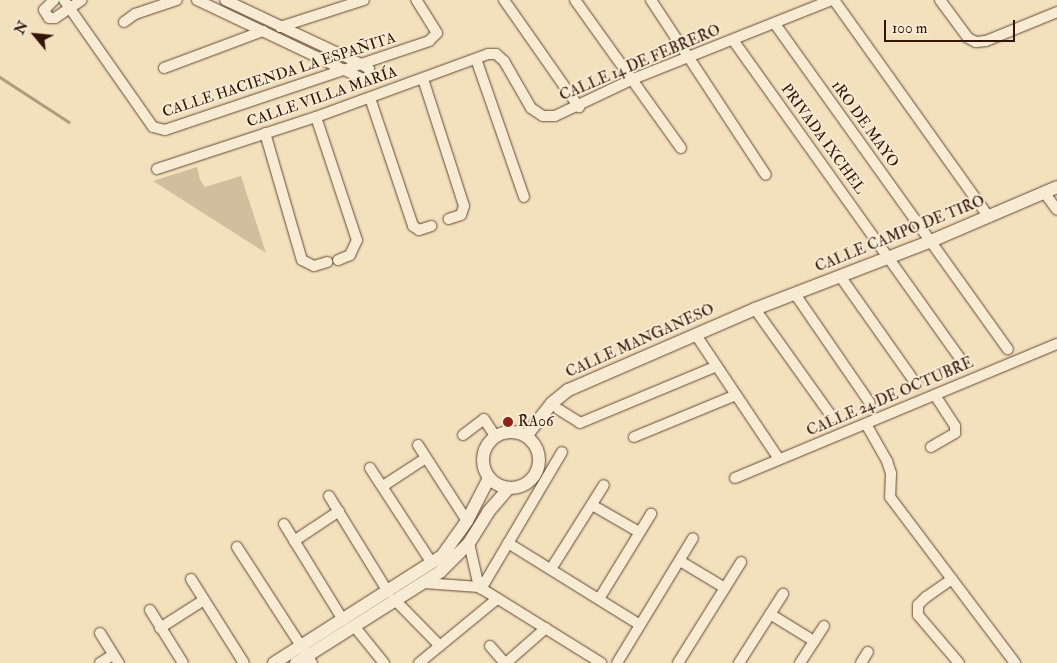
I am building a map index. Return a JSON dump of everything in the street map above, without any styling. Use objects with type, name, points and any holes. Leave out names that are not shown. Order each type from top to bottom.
[{"type":"street","points":[[54,0],[44,10],[49,18],[55,18],[67,4],[82,0]]},
{"type":"street","points":[[124,22],[135,14],[177,0]]},
{"type":"street","points":[[198,0],[363,79],[370,76],[369,69],[360,64],[224,0]]},
{"type":"street","points":[[280,27],[364,0]]},
{"type":"street","name":"CALLE HACIENDA LA ESPAÑITA","points":[[67,4],[152,127],[158,129],[429,41],[436,33],[416,0]]},
{"type":"street","points":[[504,0],[579,107]]},
{"type":"street","points":[[575,0],[681,148]]},
{"type":"street","points":[[651,0],[690,56],[766,175]]},
{"type":"street","points":[[833,0],[988,216]]},
{"type":"street","name":"CALLE 14 DE FEBRERO","points":[[543,116],[579,107],[633,79],[833,0]]},
{"type":"street","points":[[944,1],[968,38],[976,42],[1057,12]]},
{"type":"street","name":"1RO DE MAYO","points":[[775,24],[1008,348]]},
{"type":"street","points":[[164,68],[263,31]]},
{"type":"street","name":"PRIVADA IXCHEL","points":[[733,40],[965,365]]},
{"type":"street","name":"CALLE VILLA MARÍA","points":[[157,169],[316,117],[476,59],[496,54],[504,61],[530,108],[543,116]]},
{"type":"street","points":[[476,59],[524,197]]},
{"type":"street","points":[[422,79],[464,211],[449,219]]},
{"type":"street","points":[[370,98],[413,226],[419,230],[432,226]]},
{"type":"street","points":[[316,117],[357,246],[350,255],[338,260]]},
{"type":"street","points":[[265,133],[302,260],[314,266],[327,262]]},
{"type":"street","name":"CALLE CAMPO DE TIRO","points":[[755,309],[798,298],[840,276],[888,255],[931,241],[1057,187]]},
{"type":"street","points":[[1044,192],[1057,210]]},
{"type":"street","points":[[840,276],[917,385]]},
{"type":"street","points":[[798,298],[870,403]]},
{"type":"street","points":[[755,309],[832,418]]},
{"type":"street","name":"CALLE MANGANESO","points":[[526,436],[552,403],[568,390],[755,309]]},
{"type":"street","points":[[696,335],[779,459]]},
{"type":"street","name":"CALLE 24 DE OCTUBRE","points":[[735,478],[1057,344]]},
{"type":"street","points":[[558,409],[580,422],[717,366]]},
{"type":"street","points":[[634,437],[736,395]]},
{"type":"street","points":[[931,447],[948,440],[955,433],[955,426],[935,395]]},
{"type":"street","points":[[464,436],[484,419],[495,436]]},
{"type":"street","points":[[866,424],[887,461],[891,473],[890,497],[1015,663]]},
{"type":"street","points":[[510,432],[526,436],[532,441],[539,456],[536,473],[525,485],[509,488],[489,478],[484,470],[484,451],[495,436],[510,432]]},
{"type":"street","points":[[418,445],[468,521]]},
{"type":"street","points":[[480,588],[562,452]]},
{"type":"street","points":[[383,486],[426,458]]},
{"type":"street","points":[[370,468],[432,563]]},
{"type":"street","points":[[416,583],[432,563],[453,542],[468,521],[489,478]]},
{"type":"street","points":[[551,569],[604,485]]},
{"type":"street","points":[[274,663],[303,657],[348,623],[450,564],[469,543],[488,512],[509,488]]},
{"type":"street","points":[[329,496],[392,596],[440,646]]},
{"type":"street","points":[[592,505],[639,532]]},
{"type":"street","points":[[294,541],[339,511]]},
{"type":"street","points":[[599,599],[651,514]]},
{"type":"street","points":[[284,524],[348,623],[384,663]]},
{"type":"street","points":[[617,663],[693,538]]},
{"type":"street","points":[[469,543],[480,588]]},
{"type":"street","points":[[508,543],[640,625]]},
{"type":"street","points":[[237,547],[303,657]]},
{"type":"street","points":[[680,561],[725,588]]},
{"type":"street","points":[[678,663],[741,562]]},
{"type":"street","points":[[191,579],[244,663]]},
{"type":"street","points":[[952,579],[922,601],[918,614],[959,663]]},
{"type":"street","points":[[416,583],[480,588],[546,628],[594,661]]},
{"type":"street","points":[[740,663],[783,594]]},
{"type":"street","points":[[419,663],[497,599]]},
{"type":"street","points":[[160,628],[204,600]]},
{"type":"street","points":[[150,610],[182,663]]},
{"type":"street","points":[[770,614],[814,641]]},
{"type":"street","points":[[800,663],[824,626]]},
{"type":"street","points":[[490,646],[505,663],[546,628]]},
{"type":"street","points":[[100,633],[116,659],[100,663]]},
{"type":"street","points":[[861,663],[868,652]]},
{"type":"shaded area","points":[[197,167],[200,180],[205,187],[241,176],[266,253],[153,181]]},
{"type":"waterway","points":[[0,77],[69,122]]},
{"type":"place","name":"RA06","points":[[508,422]]}]
